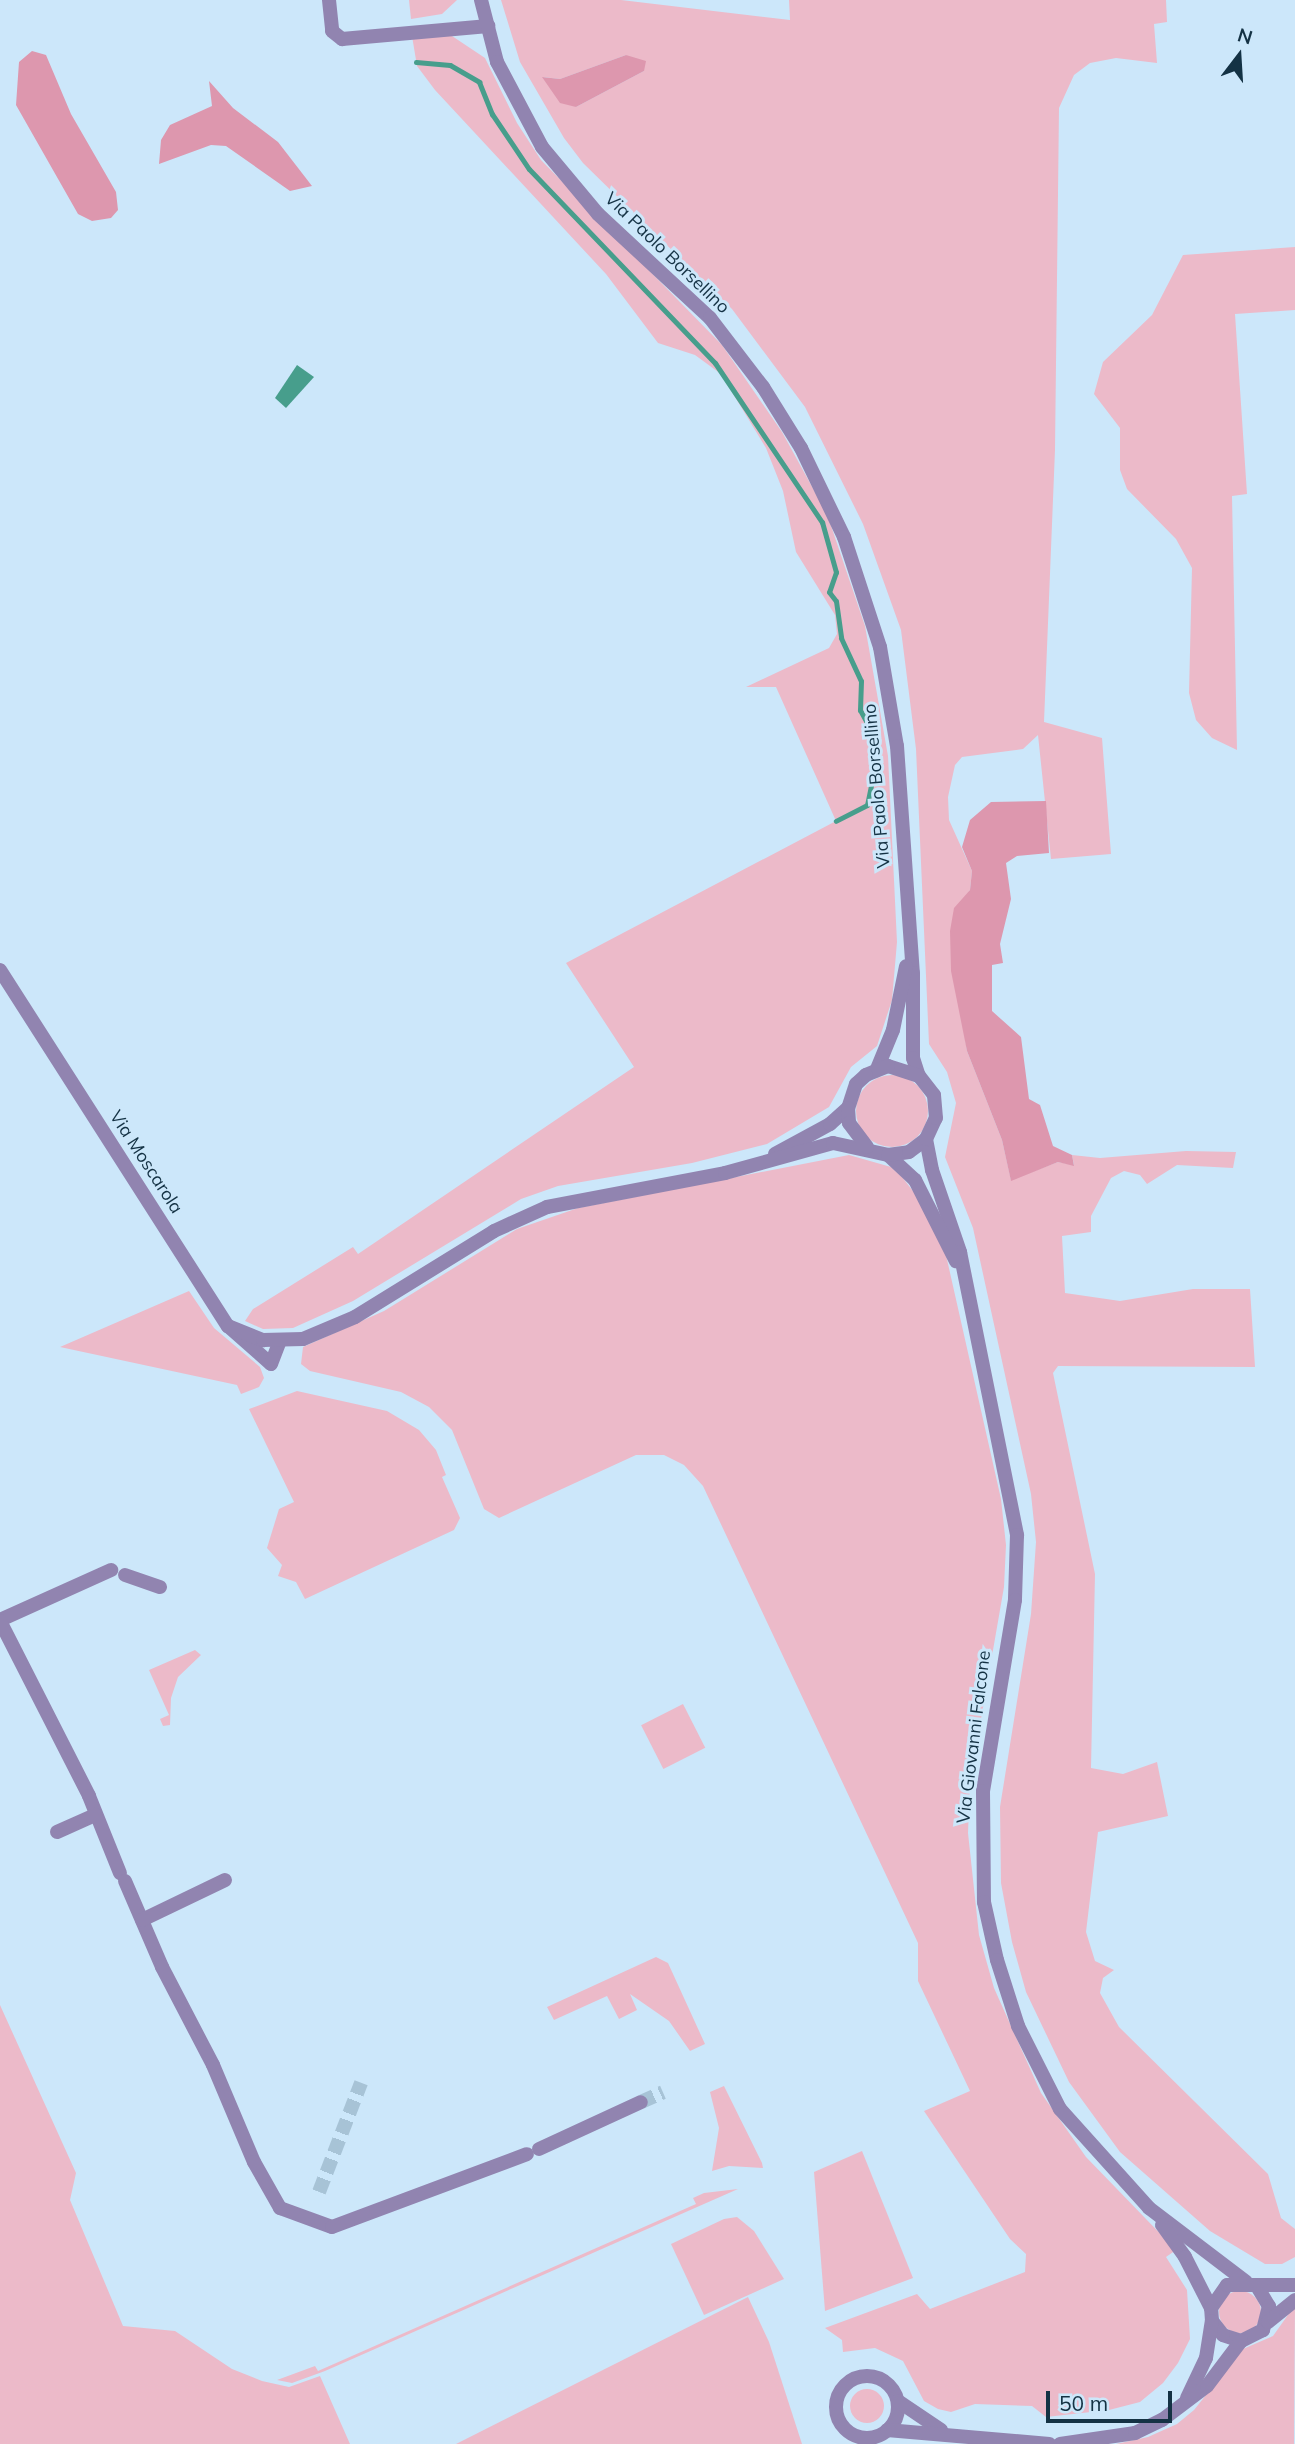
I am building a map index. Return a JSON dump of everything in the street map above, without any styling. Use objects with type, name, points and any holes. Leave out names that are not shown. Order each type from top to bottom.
[{"type":"street","points":[[329,0],[332,31],[342,39],[488,26]]},
{"type":"street","name":"Via Paolo Borsellino","points":[[481,0],[497,62],[542,147],[598,214],[710,318],[755,377],[801,447],[844,537],[880,647],[897,746],[913,1058],[919,1076]]},
{"type":"street","name":"Via Paolo Borsellino","points":[[877,1069],[893,1030],[909,940]]},
{"type":"street","name":"Via Moscarola","points":[[0,970],[228,1326],[271,1364],[279,1343]]},
{"type":"street","points":[[228,1326],[279,1343],[303,1339],[355,1317],[494,1231],[547,1207],[755,1164],[833,1143],[867,1147],[888,1155],[909,1152],[926,1139],[937,1106],[919,1076],[899,1067],[877,1069],[856,1084],[848,1108],[830,1124],[755,1164]]},
{"type":"street","points":[[848,1108],[856,1137],[867,1147]]},
{"type":"street","name":"Via Giovanni Falcone","points":[[926,1139],[932,1170],[955,1232],[961,1272],[1017,1535],[1015,1600],[983,1791],[984,1902],[997,1960],[1034,2063],[1060,2109],[1149,2208],[1185,2257],[1212,2315]]},
{"type":"street","name":"Via Giovanni Falcone","points":[[888,1155],[915,1181],[961,1272]]},
{"type":"street","points":[[160,1587],[118,1572],[0,1620],[213,2065],[254,2162],[280,2208],[331,2227],[533,2151],[641,2102]]},
{"type":"street","points":[[57,1832],[95,1815]]},
{"type":"street","points":[[142,1920],[225,1880]]},
{"type":"street","name":"Via Giovanni Falcone","points":[[1149,2208],[1252,2285]]},
{"type":"street","points":[[1178,2410],[1202,2370],[1219,2291],[1252,2285],[1295,2286]]},
{"type":"street","points":[[1252,2285],[1269,2306],[1268,2322]]},
{"type":"street","points":[[1060,2444],[1135,2433],[1178,2410],[1207,2386],[1241,2341],[1257,2336],[1268,2322],[1295,2300]]},
{"type":"street","points":[[1212,2315],[1223,2335],[1241,2341]]},
{"type":"street","points":[[958,2436],[930,2425],[898,2400],[890,2386],[877,2377],[860,2376],[846,2384],[837,2397],[837,2415],[858,2440],[884,2436],[958,2436],[1049,2444]]},
{"type":"street","points":[[884,2436],[897,2417],[898,2400]]},
{"type":"shaded area","points":[[409,0],[457,0],[442,14],[411,19]]},
{"type":"shaded area","points":[[501,0],[621,0],[790,20],[789,0],[1166,0],[1167,22],[1154,24],[1157,63],[1116,58],[1090,63],[1074,75],[1059,108],[1055,450],[1044,722],[1102,738],[1111,854],[1051,859],[1038,735],[1023,749],[962,757],[955,765],[948,797],[949,820],[972,871],[970,890],[961,903],[962,1017],[967,1051],[1002,1140],[1011,1180],[1058,1162],[1074,1165],[1072,1155],[1100,1158],[1186,1151],[1236,1152],[1233,1168],[1177,1165],[1147,1184],[1140,1175],[1124,1171],[1111,1178],[1091,1216],[1091,1232],[1062,1236],[1065,1293],[1120,1301],[1193,1289],[1250,1289],[1255,1367],[1058,1366],[1053,1373],[1095,1574],[1091,1768],[1123,1774],[1157,1762],[1168,1816],[1098,1832],[1086,1932],[1095,1961],[1114,1970],[1103,1978],[1100,1993],[1119,2027],[1268,2174],[1281,2218],[1295,2229],[1295,2257],[1282,2264],[1265,2264],[1210,2231],[1120,2152],[1069,2082],[1026,1992],[1012,1942],[1001,1883],[1000,1807],[1031,1614],[1036,1542],[1031,1494],[973,1228],[945,1157],[956,1103],[947,1072],[929,1044],[916,749],[901,630],[863,524],[805,407],[732,309],[583,163],[564,138],[520,62]],"holes":[[[626,55],[644,71],[576,107],[543,77],[560,79]]]},
{"type":"shaded area","points":[[412,36],[452,36],[485,58],[517,123],[541,160],[722,345],[782,432],[827,514],[865,626],[888,756],[897,942],[892,1000],[877,1046],[851,1067],[829,1107],[767,1144],[692,1163],[558,1186],[521,1199],[353,1301],[293,1328],[263,1329],[245,1321],[253,1309],[353,1247],[358,1254],[634,1067],[566,963],[836,821],[776,687],[746,687],[829,648],[837,634],[835,615],[796,552],[783,491],[766,448],[721,374],[695,355],[658,343],[606,274],[435,90],[417,66]]},
{"type":"shaded area","points":[[32,51],[46,55],[71,114],[116,192],[118,210],[111,218],[92,221],[78,214],[16,105],[19,62]]},
{"type":"shaded area","points":[[626,55],[646,61],[644,71],[576,107],[560,103],[542,77],[560,79]]},
{"type":"shaded area","points":[[209,81],[233,108],[278,142],[312,186],[290,191],[226,146],[211,145],[159,164],[161,140],[170,125],[212,106]]},
{"type":"shaded area","points":[[1295,247],[1295,310],[1235,314],[1247,494],[1232,496],[1237,750],[1212,738],[1196,720],[1189,693],[1192,568],[1176,539],[1127,489],[1120,470],[1120,428],[1094,394],[1103,362],[1152,315],[1183,255]]},
{"type":"shaded area","points":[[297,365],[314,377],[286,408],[275,398]]},
{"type":"shaded area","points":[[1046,801],[1049,853],[1017,856],[1006,863],[1011,899],[1000,944],[1003,963],[992,965],[992,1011],[1021,1037],[1029,1099],[1040,1105],[1053,1146],[1072,1155],[1074,1166],[1058,1162],[1011,1181],[1002,1140],[967,1051],[951,971],[950,931],[954,908],[970,890],[972,871],[962,847],[970,820],[991,802]]},
{"type":"shaded area","points":[[892,1075],[912,1081],[922,1091],[928,1111],[922,1131],[912,1141],[892,1147],[872,1141],[862,1131],[856,1111],[862,1091],[872,1081]]},
{"type":"shaded area","points":[[849,1155],[891,1167],[902,1177],[920,1200],[946,1255],[1001,1499],[1006,1545],[1004,1587],[970,1782],[968,1833],[979,1935],[994,1988],[1041,2093],[1086,2157],[1176,2250],[1166,2257],[1187,2290],[1190,2339],[1178,2363],[1163,2383],[1140,2402],[1109,2410],[1046,2417],[1032,2406],[975,2404],[951,2412],[938,2409],[924,2401],[903,2361],[875,2348],[843,2352],[842,2340],[825,2328],[917,2294],[930,2309],[1025,2272],[1026,2254],[1010,2239],[924,2111],[970,2091],[918,1981],[918,1943],[703,1486],[684,1465],[664,1455],[636,1455],[499,1518],[484,1509],[452,1430],[429,1407],[401,1392],[310,1371],[301,1364],[303,1347],[384,1311],[517,1229],[578,1208]]},
{"type":"shaded area","points":[[189,1291],[214,1328],[260,1367],[264,1378],[259,1387],[241,1394],[237,1385],[60,1347]]},
{"type":"shaded area","points":[[297,1391],[387,1411],[419,1430],[436,1450],[446,1475],[442,1477],[460,1518],[454,1530],[305,1599],[296,1582],[278,1576],[282,1565],[267,1548],[279,1509],[294,1502],[249,1409]]},
{"type":"shaded area","points":[[195,1650],[201,1655],[178,1677],[171,1698],[170,1725],[163,1726],[160,1719],[169,1715],[149,1670]]},
{"type":"shaded area","points":[[683,1704],[705,1748],[663,1769],[641,1725]]},
{"type":"shaded area","points":[[656,1957],[668,1963],[705,2044],[690,2051],[669,2021],[630,1994],[637,2010],[619,2019],[607,1996],[554,2020],[547,2007]]},
{"type":"shaded area","points":[[0,2005],[76,2173],[70,2200],[123,2326],[175,2331],[232,2369],[262,2381],[289,2387],[320,2376],[350,2444],[0,2444]]},
{"type":"shaded area","points":[[724,2086],[763,2168],[729,2166],[712,2171],[719,2128],[710,2092]]},
{"type":"shaded area","points":[[862,2151],[913,2278],[825,2311],[814,2172]]},
{"type":"shaded area","points":[[738,2189],[325,2371],[292,2383],[277,2380],[315,2366],[318,2371],[696,2204],[693,2198],[704,2193]]},
{"type":"shaded area","points":[[737,2217],[754,2231],[784,2279],[704,2315],[671,2244],[724,2219]]},
{"type":"shaded area","points":[[1240,2291],[1255,2297],[1261,2312],[1255,2327],[1240,2333],[1225,2327],[1219,2312],[1225,2297]]},
{"type":"shaded area","points":[[748,2297],[769,2342],[802,2444],[456,2444]]},
{"type":"shaded area","points":[[1295,2305],[1294,2444],[1116,2444],[1148,2437],[1177,2424],[1194,2410],[1243,2349],[1273,2336]]},
{"type":"shaded area","points":[[867,2389],[879,2394],[884,2406],[879,2418],[867,2423],[855,2418],[850,2406],[855,2394]]},
{"type":"waterway","points":[[416,62],[450,65],[479,82],[492,114],[529,169],[715,363],[822,522],[836,572],[829,592],[836,601],[841,638],[861,681],[860,710],[873,733],[877,756],[867,805],[836,821]]},
{"type":"tunnel","points":[[319,2192],[361,2083]]},
{"type":"tunnel","points":[[641,2102],[663,2092]]}]
